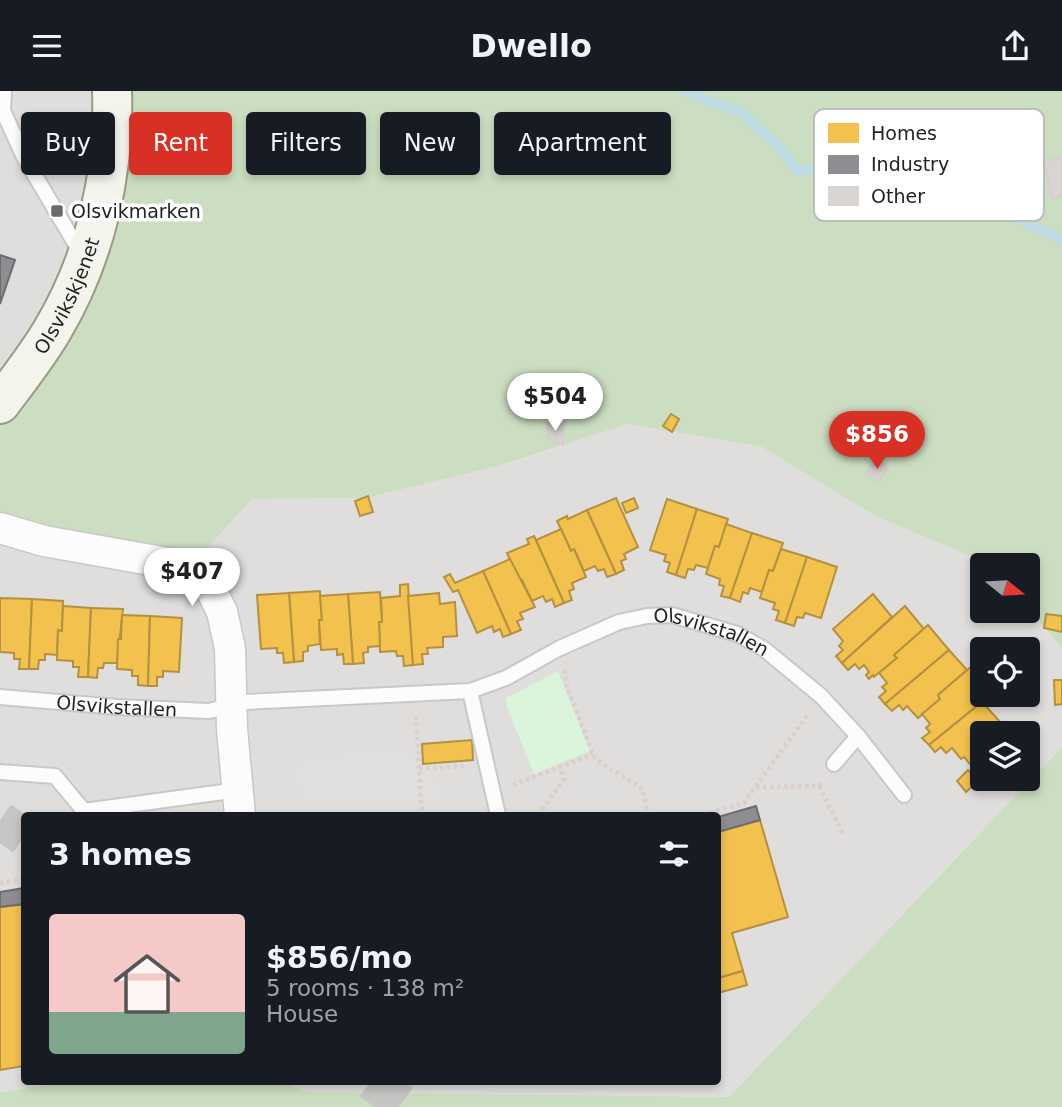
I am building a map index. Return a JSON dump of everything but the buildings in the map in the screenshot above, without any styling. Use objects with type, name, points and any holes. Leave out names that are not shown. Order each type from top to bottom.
[{"type":"main road","name":"Olsvikskjenet","points":[[0,404],[53,330],[86,263],[107,182],[112,91]]},
{"type":"street","points":[[0,529],[44,541],[190,567],[207,581],[222,612],[230,648],[239,803]]},
{"type":"lane","points":[[4,91],[3,111],[24,157],[86,263]]},
{"type":"lane","name":"Olsvikstallen","points":[[0,697],[117,707],[209,711],[244,702],[470,691],[506,678],[560,648],[619,622],[647,616],[672,615],[737,634],[764,649],[821,696],[858,736],[904,795]]},
{"type":"lane","points":[[470,691],[497,812]]},
{"type":"lane","points":[[834,764],[858,736]]},
{"type":"lane","points":[[0,772],[55,776],[81,812]]},
{"type":"lane","points":[[98,812],[239,803]]},
{"type":"path","points":[[560,648],[565,660],[566,684],[595,759],[643,789],[647,812]]},
{"type":"path","points":[[415,694],[422,812]]},
{"type":"path","points":[[713,812],[744,803],[821,696]]},
{"type":"path","points":[[492,792],[593,754]]},
{"type":"path","points":[[819,786],[834,764]]},
{"type":"path","points":[[419,769],[486,765]]},
{"type":"path","points":[[540,812],[564,779],[560,767]]},
{"type":"path","points":[[755,787],[819,786]]},
{"type":"path","points":[[819,786],[843,834]]},
{"type":"path","points":[[0,883],[21,880]]},
{"type":"shaded area","points":[[0,91],[112,91],[111,112],[21,112],[21,175],[107,175],[107,182],[0,404]]},
{"type":"shaded area","points":[[628,424],[762,447],[875,516],[970,556],[970,623],[1040,622],[1062,648],[1062,747],[1040,770],[1040,721],[970,721],[970,791],[1020,791],[729,1097],[309,1092],[286,1085],[721,1085],[721,812],[21,812],[21,1085],[48,1085],[0,1092],[0,528],[190,567],[252,499],[366,498],[498,466]]},
{"type":"shaded area","points":[[439,750],[441,812],[297,812],[296,753]]},
{"type":"green space","points":[[112,91],[1062,91],[1062,648],[1040,622],[1040,553],[970,553],[970,556],[875,516],[762,447],[628,424],[498,466],[366,498],[252,499],[190,567],[0,528],[0,404],[53,330],[91,175],[115,175],[115,112],[107,112]]},
{"type":"green space","points":[[558,671],[590,751],[534,774],[507,707],[506,698]]},
{"type":"green space","points":[[1062,747],[1062,1107],[0,1107],[0,1092],[48,1085],[288,1085],[309,1092],[729,1097],[1020,791],[1040,791],[1040,770]]},
{"type":"waterway","points":[[684,91],[742,113],[782,150],[796,170],[814,169]]},
{"type":"waterway","points":[[1023,221],[1062,240]]},
{"type":"tunnel","points":[[0,820],[21,835]]},
{"type":"tunnel","points":[[377,1085],[407,1107]]},
{"type":"place","name":"Olsvikmarken","points":[[57,211]]}]
